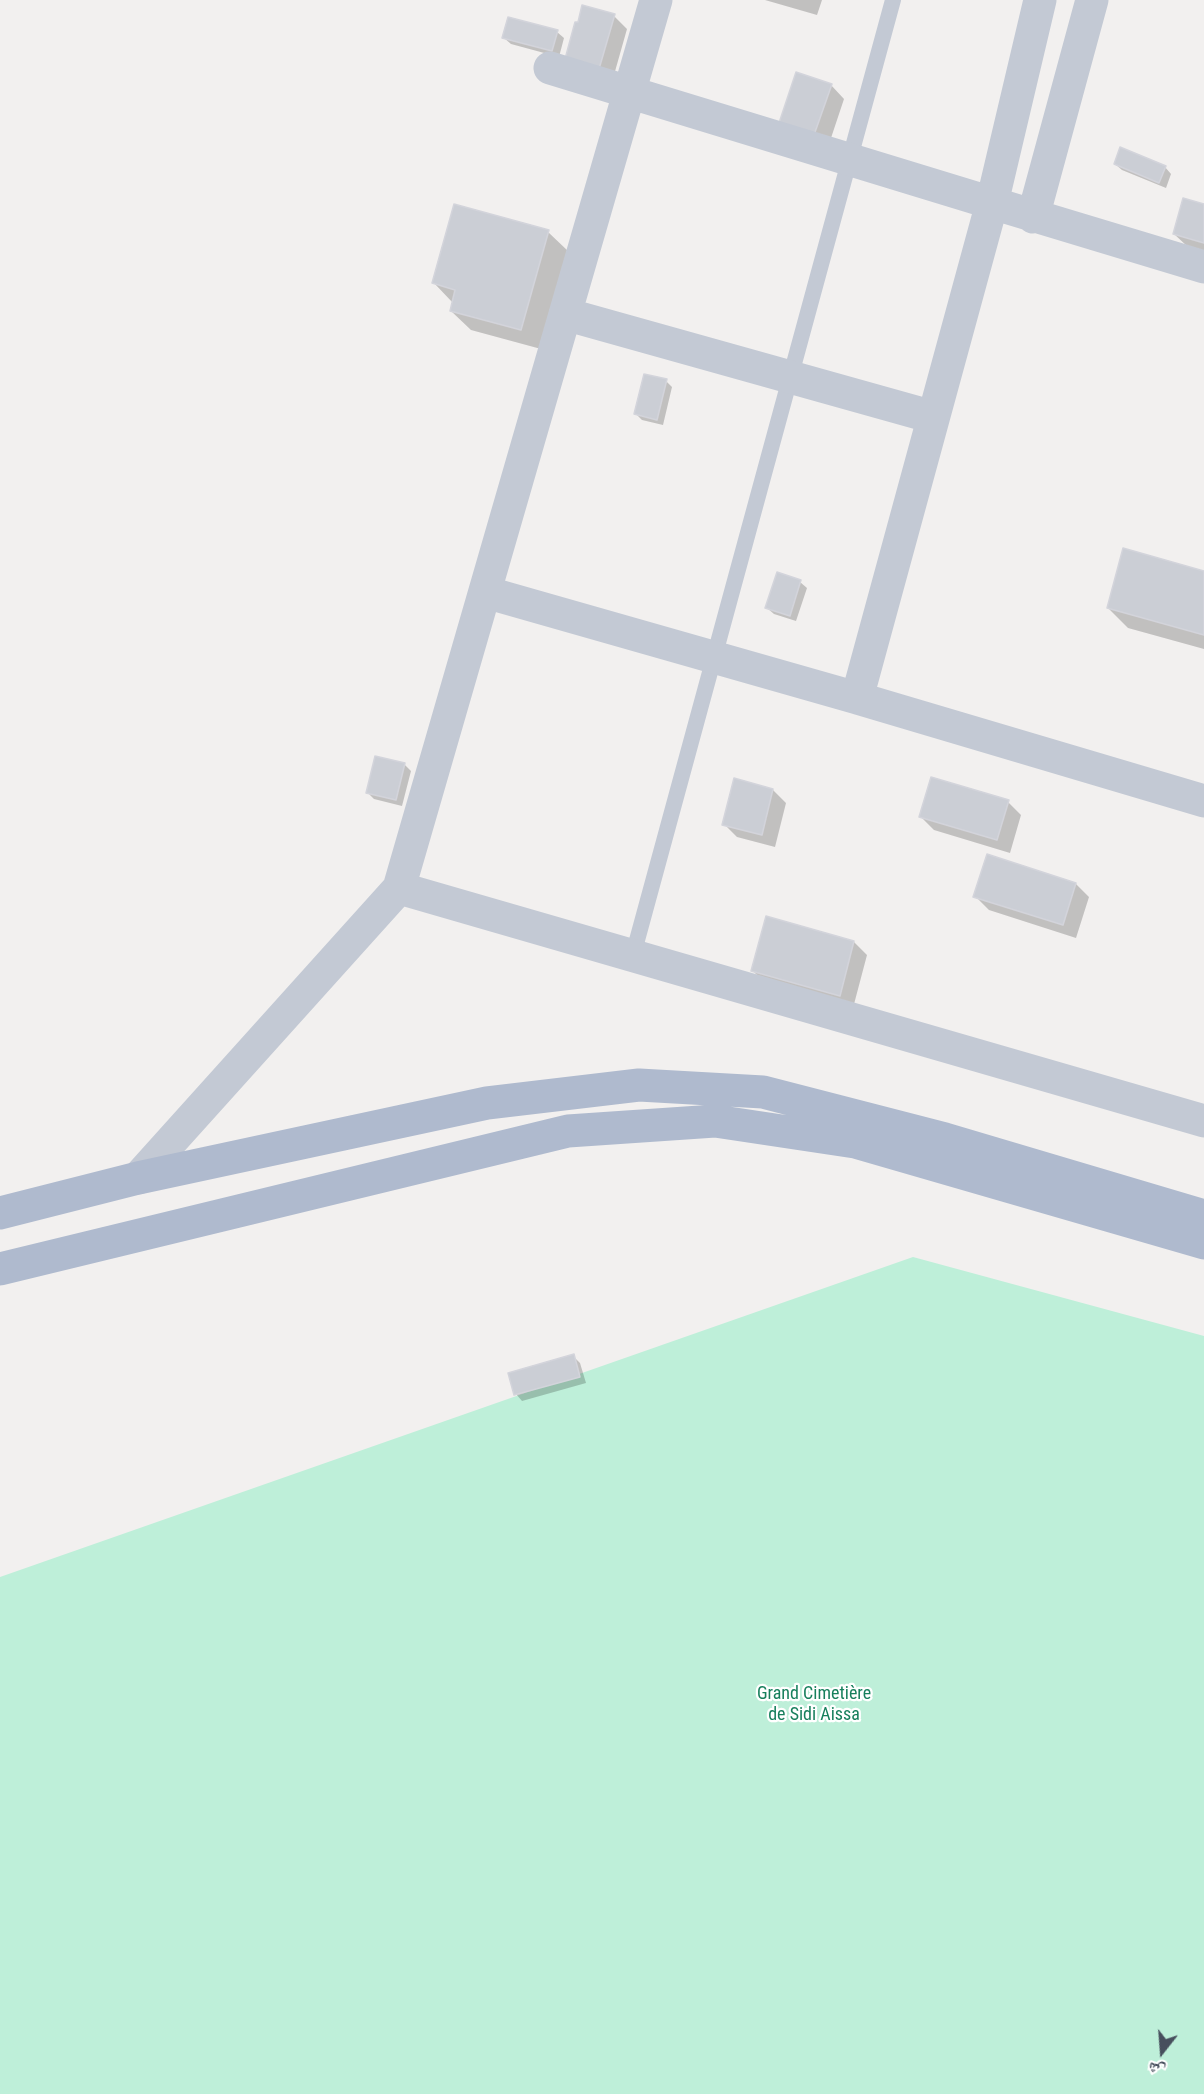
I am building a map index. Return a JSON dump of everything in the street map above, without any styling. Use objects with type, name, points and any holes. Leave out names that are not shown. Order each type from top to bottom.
[{"type":"main road","points":[[0,1213],[138,1178],[487,1103],[639,1085],[764,1092],[945,1139],[1204,1216]]},
{"type":"main road","points":[[0,1269],[568,1131],[715,1121],[855,1142],[1204,1243]]},
{"type":"street","points":[[138,1178],[399,888],[656,0]]},
{"type":"street","points":[[857,698],[992,203],[1040,0]]},
{"type":"street","points":[[1033,217],[1092,0]]},
{"type":"street","points":[[550,68],[1033,217],[1204,267]]},
{"type":"street","points":[[565,314],[933,417]]},
{"type":"street","points":[[484,592],[857,698],[1204,801]]},
{"type":"street","points":[[399,888],[1204,1121]]},
{"type":"lane","points":[[633,955],[893,0]]},
{"type":"green space","name":"Grand Cimetière de Sidi Aissa","points":[[913,1257],[1204,1336],[1204,2094],[0,2094],[0,1577]]},
{"type":"building","points":[[582,5],[615,14],[599,69],[565,59]]},
{"type":"building","points":[[508,17],[558,30],[552,51],[502,38]]},
{"type":"building","points":[[796,72],[832,84],[814,135],[779,123]]},
{"type":"building","points":[[1120,147],[1166,166],[1159,183],[1114,164]]},
{"type":"building","points":[[1183,198],[1204,204],[1204,243],[1173,234]]},
{"type":"building","points":[[454,204],[549,230],[521,330],[450,311],[455,290],[432,283]]},
{"type":"building","points":[[644,374],[667,379],[657,420],[634,414]]},
{"type":"building","points":[[1123,548],[1204,571],[1204,635],[1107,608]]},
{"type":"building","points":[[777,572],[801,580],[790,616],[765,608]]},
{"type":"building","points":[[375,756],[405,763],[396,800],[366,793]]},
{"type":"building","points":[[931,777],[1009,800],[997,840],[919,817]]},
{"type":"building","points":[[734,778],[773,789],[762,835],[722,825]]},
{"type":"building","points":[[987,854],[1076,883],[1063,925],[973,897]]},
{"type":"building","points":[[766,916],[854,941],[840,996],[751,971]]},
{"type":"building","points":[[574,1354],[580,1377],[514,1395],[508,1373]]}]
